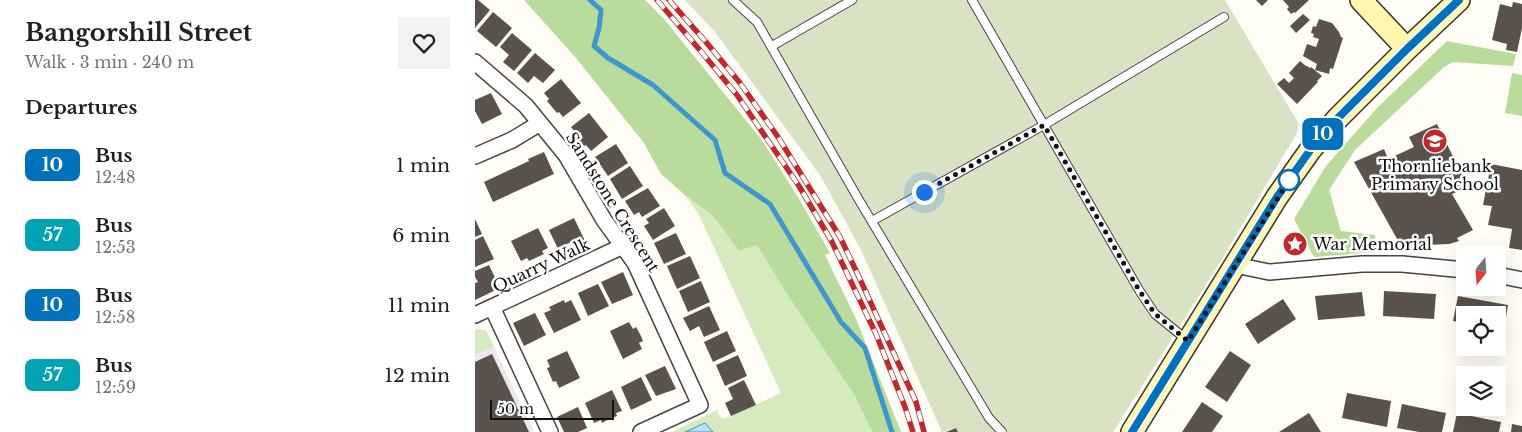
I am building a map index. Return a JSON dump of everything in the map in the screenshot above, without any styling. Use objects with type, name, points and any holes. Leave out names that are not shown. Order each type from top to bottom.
[{"type":"main road","points":[[1361,0],[1407,49]]},
{"type":"main road","points":[[1132,432],[1277,197],[1319,140],[1338,118],[1407,49],[1459,0]]},
{"type":"street","name":"Sandstone Crescent","points":[[475,62],[527,106],[565,155],[604,220],[635,263],[700,405],[641,432]]},
{"type":"street","points":[[475,156],[512,140],[540,123]]},
{"type":"street","name":"Quarry Walk","points":[[475,315],[623,246]]},
{"type":"street","points":[[1235,265],[1269,272],[1362,264],[1402,264],[1456,269]]},
{"type":"street","points":[[1506,277],[1522,280]]},
{"type":"street","points":[[492,307],[550,432]]},
{"type":"lane","points":[[733,0],[757,22],[989,418],[1002,432]]},
{"type":"lane","points":[[771,46],[852,0]]},
{"type":"lane","points":[[972,0],[1139,290],[1155,314],[1188,341]]},
{"type":"lane","points":[[872,221],[1044,125],[1224,17]]},
{"type":"shaded area","points":[[494,347],[534,432],[475,432],[475,355]]},
{"type":"green space","points":[[524,0],[645,0],[664,19],[761,139],[798,197],[830,253],[825,255],[856,319],[901,432],[872,432],[855,396],[783,288],[757,245],[739,251],[713,216],[661,174],[644,143],[576,58]]},
{"type":"green space","points":[[685,0],[1225,0],[1299,124],[1297,133],[1219,264],[1113,432],[958,432],[956,428],[942,432],[862,252],[820,175],[715,32]]},
{"type":"green space","points":[[1447,41],[1516,54],[1513,66],[1453,62],[1444,67],[1355,150],[1329,190],[1341,231],[1375,235],[1375,252],[1314,257],[1294,219],[1326,166],[1377,108]]},
{"type":"green space","points":[[1512,73],[1522,75],[1522,116],[1505,113]]},
{"type":"green space","points":[[685,195],[713,216],[739,251],[757,245],[783,288],[855,396],[872,432],[672,432],[717,410],[721,418],[725,419],[781,393],[698,213]]},
{"type":"green space","points":[[475,330],[486,330],[494,347],[475,355]]},
{"type":"water","points":[[705,423],[713,432],[685,432]]},
{"type":"building","points":[[475,0],[478,0],[490,10],[475,28]]},
{"type":"building","points":[[1256,0],[1268,0],[1262,6]]},
{"type":"building","points":[[1283,0],[1309,0],[1295,13],[1291,14],[1287,9],[1289,7]]},
{"type":"building","points":[[1513,2],[1522,4],[1522,28],[1517,52],[1506,50],[1507,44],[1492,40],[1500,4],[1512,7]]},
{"type":"building","points":[[493,12],[512,28],[496,47],[477,31]]},
{"type":"building","points":[[1303,14],[1310,20],[1296,33],[1290,26]]},
{"type":"building","points":[[1319,19],[1332,23],[1343,38],[1333,69],[1330,68],[1329,74],[1315,70],[1317,64],[1303,56],[1307,44],[1316,47],[1319,39],[1313,37],[1314,34],[1311,33],[1313,26],[1316,27]]},
{"type":"building","points":[[512,33],[532,50],[514,71],[503,62],[509,55],[500,47]]},
{"type":"building","points":[[535,53],[555,70],[543,83],[534,76],[528,83],[517,73]]},
{"type":"building","points":[[1300,61],[1322,76],[1297,104],[1277,84],[1284,78],[1289,83],[1294,78],[1289,73]]},
{"type":"building","points":[[561,79],[581,103],[563,117],[547,101],[549,99],[544,93]]},
{"type":"building","points":[[491,93],[502,114],[482,124],[475,111],[475,100]]},
{"type":"building","points":[[589,113],[608,137],[591,151],[574,134],[576,133],[571,127]]},
{"type":"building","points":[[1437,124],[1468,187],[1452,194],[1473,230],[1457,238],[1459,241],[1449,244],[1401,246],[1354,162],[1384,149],[1388,159],[1414,147],[1409,137]]},
{"type":"building","points":[[616,144],[628,163],[608,176],[595,157]]},
{"type":"building","points":[[544,152],[554,174],[493,202],[484,182]]},
{"type":"building","points":[[1491,164],[1522,170],[1522,250],[1509,248],[1512,229],[1488,225],[1492,206],[1483,205]]},
{"type":"building","points":[[630,166],[643,186],[622,199],[610,179]]},
{"type":"building","points":[[648,188],[660,206],[642,217],[639,212],[634,215],[625,201]]},
{"type":"building","points":[[664,208],[675,226],[653,240],[644,226],[649,223],[646,219]]},
{"type":"building","points":[[574,218],[585,241],[577,244],[575,240],[565,245],[567,249],[560,253],[549,230]]},
{"type":"building","points":[[475,219],[482,234],[475,237]]},
{"type":"building","points":[[538,228],[548,248],[542,251],[544,254],[529,261],[527,258],[521,261],[511,241]]},
{"type":"building","points":[[676,233],[686,254],[664,264],[654,243]]},
{"type":"building","points":[[483,236],[494,259],[475,267],[475,240]]},
{"type":"building","points":[[690,256],[700,278],[677,289],[667,266]]},
{"type":"building","points":[[489,265],[500,288],[475,300],[475,283],[478,282],[475,277],[475,271]]},
{"type":"building","points":[[623,272],[633,295],[612,304],[601,282]]},
{"type":"building","points":[[701,281],[710,302],[688,312],[679,291]]},
{"type":"building","points":[[598,284],[609,306],[588,316],[578,293]]},
{"type":"building","points":[[1384,291],[1436,294],[1434,319],[1383,316]]},
{"type":"building","points":[[1362,292],[1365,316],[1318,320],[1315,296]]},
{"type":"building","points":[[1458,296],[1508,305],[1506,318],[1506,306],[1456,306]]},
{"type":"building","points":[[1283,299],[1296,319],[1258,344],[1245,324]]},
{"type":"building","points":[[564,300],[565,303],[571,300],[581,320],[554,333],[544,313],[551,310],[549,307]]},
{"type":"building","points":[[709,306],[720,330],[704,337],[699,326],[690,331],[683,318]]},
{"type":"building","points":[[1456,306],[1456,322],[1453,321]]},
{"type":"building","points":[[535,313],[546,335],[524,346],[513,323]]},
{"type":"building","points":[[629,322],[633,329],[636,327],[640,334],[643,341],[639,343],[642,349],[623,359],[610,331]]},
{"type":"building","points":[[727,331],[736,351],[713,362],[704,342]]},
{"type":"building","points":[[567,351],[580,378],[559,388],[556,381],[553,382],[547,368],[550,367],[547,360]]},
{"type":"building","points":[[1230,351],[1251,365],[1227,402],[1205,387]]},
{"type":"building","points":[[492,354],[529,432],[475,432],[475,362]]},
{"type":"building","points":[[738,355],[747,376],[725,386],[716,365]]},
{"type":"building","points":[[665,366],[676,389],[656,396],[645,375]]},
{"type":"building","points":[[641,377],[652,400],[631,410],[621,387]]},
{"type":"building","points":[[744,380],[756,405],[731,416],[725,403],[733,399],[728,388]]},
{"type":"building","points":[[612,390],[622,411],[616,413],[617,416],[602,423],[601,420],[594,423],[585,403]]},
{"type":"building","points":[[1347,393],[1391,401],[1387,427],[1342,418]]},
{"type":"building","points":[[1202,402],[1223,416],[1212,432],[1182,432]]},
{"type":"building","points":[[1402,404],[1446,413],[1442,432],[1419,432],[1397,428]]},
{"type":"building","points":[[578,407],[587,428],[578,432],[564,432],[557,417]]},
{"type":"building","points":[[1309,413],[1321,432],[1279,432]]},
{"type":"building","points":[[1456,416],[1472,416],[1501,422],[1499,432],[1453,432]]},
{"type":"building","points":[[1512,424],[1522,426],[1522,432],[1511,432]]},
{"type":"building","points":[[956,428],[958,432],[946,432]]},
{"type":"waterway","points":[[590,0],[601,10],[594,46],[608,58],[653,85],[715,140],[725,173],[770,204],[841,322],[865,348],[892,432]]},
{"type":"railway","points":[[657,0],[737,95],[799,186],[832,242],[876,334],[913,432]]},
{"type":"railway","points":[[669,0],[740,83],[778,137],[840,237],[916,402],[924,432]]},
{"type":"bus line","name":"10","points":[[1132,432],[1277,197],[1311,149],[1338,118],[1429,27],[1459,0]]},
{"type":"place","name":"Thornliebank Primary School","points":[[1435,141]]},
{"type":"place","name":"War Memorial","points":[[1295,244]]},
{"type":"route","points":[[924,192],[1044,125],[1139,290],[1155,314],[1188,341],[1289,180]]}]
